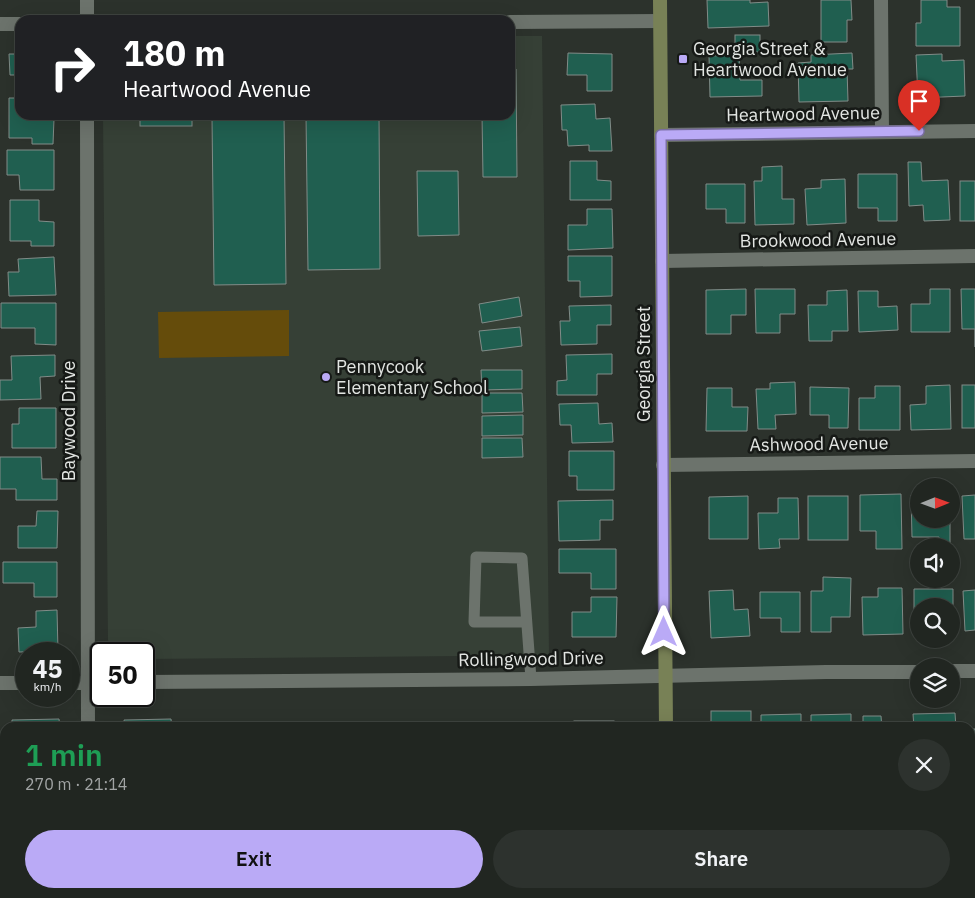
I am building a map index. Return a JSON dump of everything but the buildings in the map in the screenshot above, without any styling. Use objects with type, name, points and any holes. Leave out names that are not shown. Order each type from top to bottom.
[{"type":"main road","name":"Georgia Street","points":[[660,0],[666,722]]},
{"type":"street","points":[[87,0],[87,15]]},
{"type":"street","points":[[881,0],[882,132]]},
{"type":"street","points":[[515,22],[660,21]]},
{"type":"street","points":[[0,24],[15,24]]},
{"type":"street","name":"Baywood Drive","points":[[87,120],[93,642]]},
{"type":"street","name":"Heartwood Avenue","points":[[661,135],[975,131]]},
{"type":"street","name":"Brookwood Avenue","points":[[662,261],[975,256]]},
{"type":"street","name":"Ashwood Avenue","points":[[663,465],[975,461]]},
{"type":"street","points":[[960,672],[975,671]]},
{"type":"street","name":"Rollingwood Drive","points":[[155,682],[531,679],[826,672],[910,672]]},
{"type":"street","points":[[0,683],[15,683]]},
{"type":"street","name":"Baywood Drive","points":[[89,722],[91,707]]},
{"type":"lane","points":[[526,622],[474,622],[476,557],[522,558],[531,679]]},
{"type":"shaded area","name":"Pennycook Elementary School","points":[[515,36],[542,36],[549,655],[155,659],[155,642],[109,642],[103,120],[515,120]]},
{"type":"shaded area","points":[[289,310],[289,356],[159,358],[158,312]]},
{"type":"place","name":"Georgia Street & Heartwood Avenue","points":[[683,59]]},
{"type":"place","name":"Pennycook Elementary School","points":[[326,377]]},
{"type":"route","points":[[664,632],[661,135],[919,131]]}]
